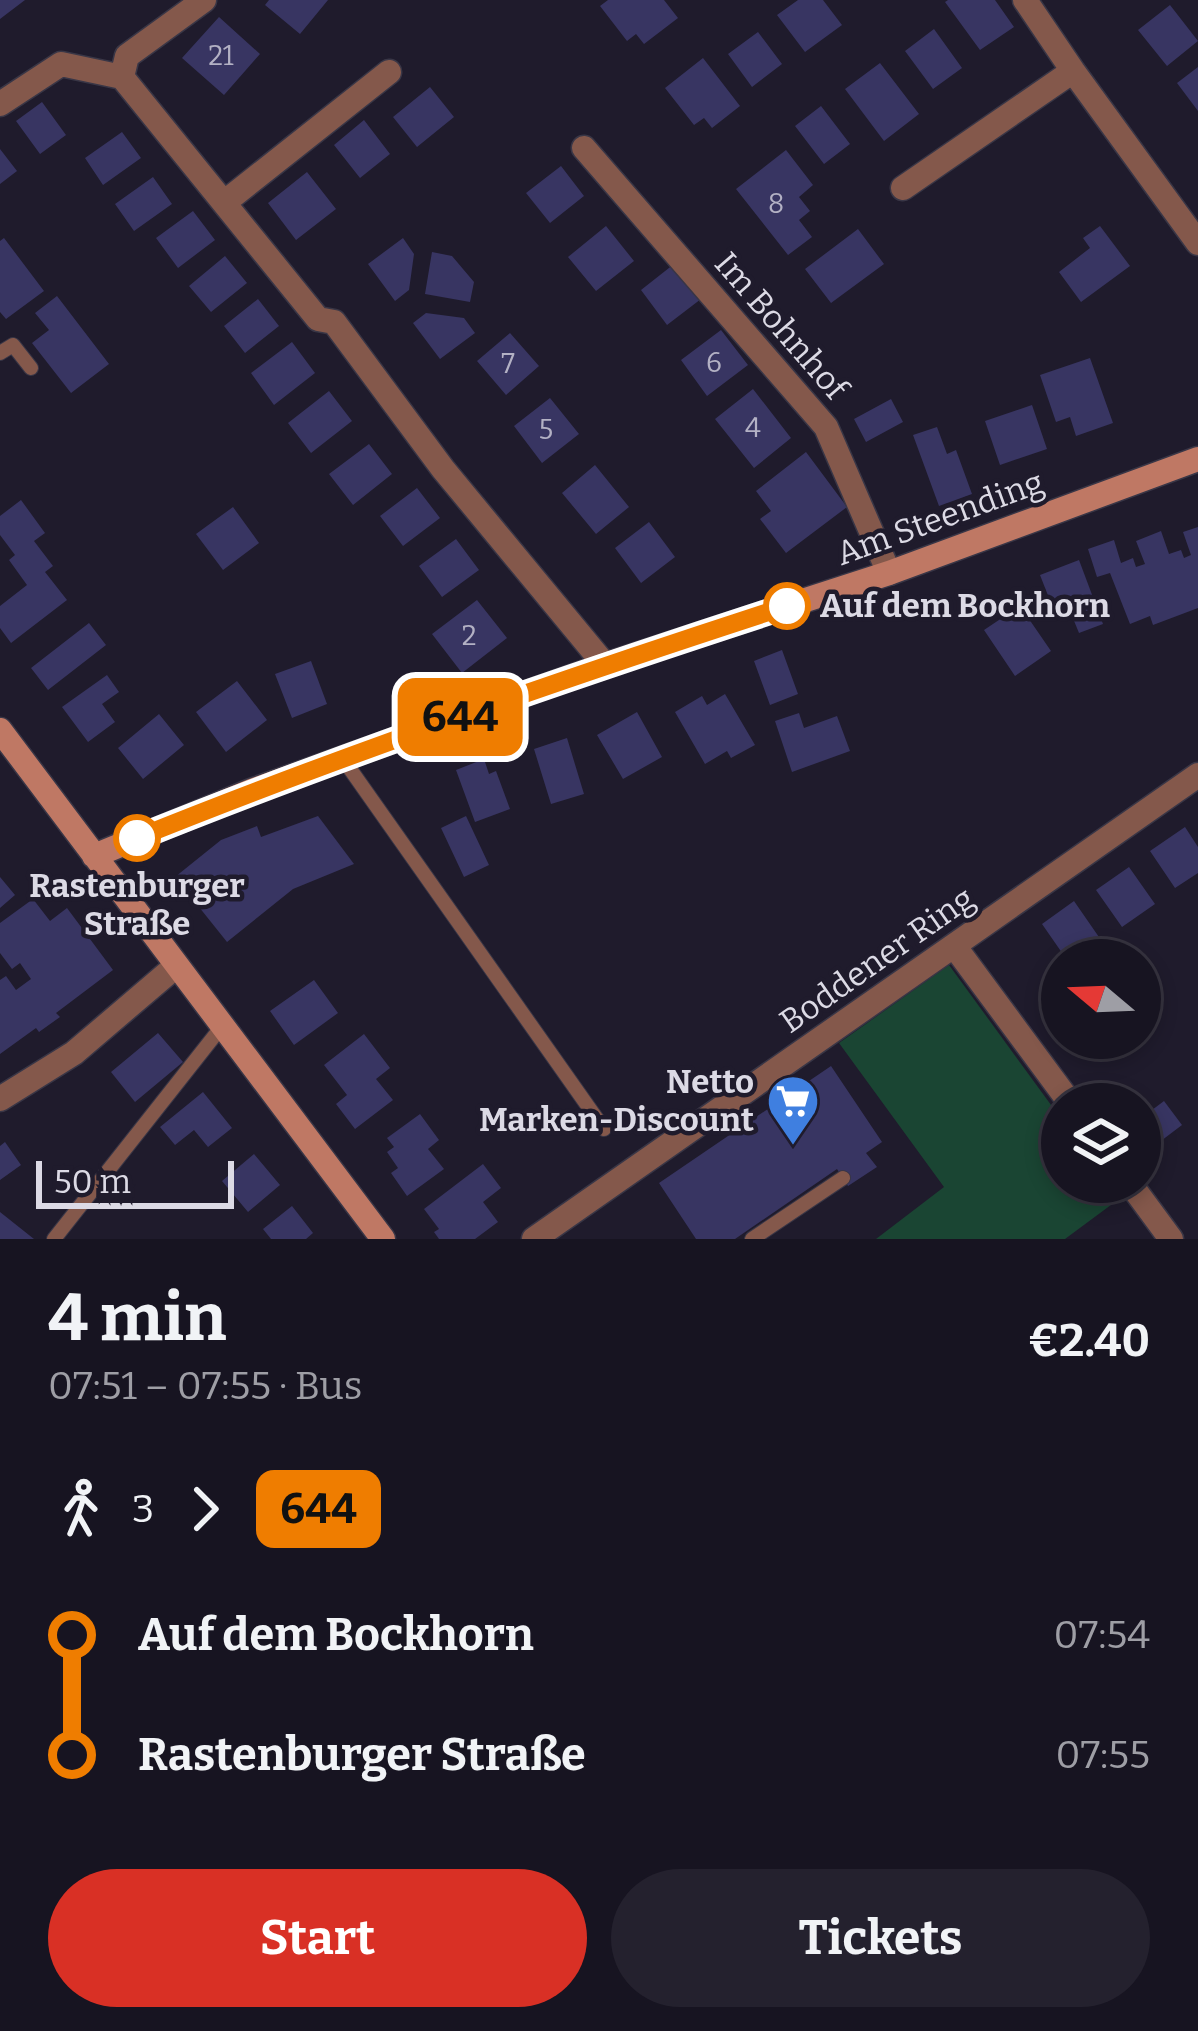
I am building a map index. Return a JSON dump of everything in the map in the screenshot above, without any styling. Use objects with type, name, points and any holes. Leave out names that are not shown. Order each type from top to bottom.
[{"type":"street","points":[[122,77],[127,56],[204,0]]},
{"type":"street","points":[[1025,0],[1198,243]]},
{"type":"street","points":[[0,104],[62,64],[122,77],[318,320],[334,322],[443,469],[605,664]]},
{"type":"street","points":[[903,188],[1073,71]]},
{"type":"street","points":[[225,202],[389,72]]},
{"type":"street","name":"Im Bohnhof","points":[[584,148],[826,427],[889,573]]},
{"type":"street","name":"Am Steending","points":[[94,856],[251,791],[605,664],[889,573],[1198,459]]},
{"type":"street","points":[[0,730],[383,1239]]},
{"type":"street","name":"Boddener Ring","points":[[534,1239],[1198,775]]},
{"type":"street","points":[[955,946],[1056,1083]]},
{"type":"street","points":[[0,1100],[74,1054],[176,966]]},
{"type":"street","points":[[1144,1203],[1171,1239]]},
{"type":"lane","points":[[0,353],[13,345],[31,368]]},
{"type":"lane","points":[[343,759],[604,1129]]},
{"type":"lane","points":[[54,1239],[224,1025]]},
{"type":"lane","points":[[752,1239],[843,1178]]},
{"type":"green space","points":[[949,965],[1041,1091],[1041,1203],[1114,1203],[1065,1239],[876,1239],[944,1187],[839,1043]]},
{"type":"building","points":[[0,0],[25,0],[0,19]]},
{"type":"building","points":[[269,0],[328,0],[300,34],[265,5]]},
{"type":"building","points":[[608,0],[664,0],[678,18],[644,44],[636,34],[627,41],[600,6]]},
{"type":"building","points":[[798,0],[823,0],[842,25],[805,52],[777,15]]},
{"type":"building","points":[[995,0],[1014,27],[980,50],[945,2]]},
{"type":"building","points":[[1170,5],[1198,41],[1167,66],[1138,30]]},
{"type":"building","points":[[219,17],[260,54],[224,95],[182,58]]},
{"type":"building","points":[[934,29],[962,68],[933,89],[905,51]]},
{"type":"building","points":[[758,32],[782,64],[752,87],[728,54]]},
{"type":"building","points":[[703,58],[740,106],[712,128],[704,118],[694,125],[665,88]]},
{"type":"building","points":[[880,63],[919,114],[884,141],[845,89]]},
{"type":"building","points":[[1198,67],[1198,111],[1177,83]]},
{"type":"building","points":[[430,87],[454,117],[417,147],[393,117]]},
{"type":"building","points":[[42,102],[66,135],[40,154],[16,121]]},
{"type":"building","points":[[821,106],[850,144],[824,164],[795,126]]},
{"type":"building","points":[[364,120],[390,154],[360,178],[334,145]]},
{"type":"building","points":[[122,132],[141,158],[103,185],[85,158]]},
{"type":"building","points":[[0,149],[17,171],[0,184]]},
{"type":"building","points":[[786,150],[813,185],[799,197],[810,211],[799,220],[812,237],[788,255],[736,189]]},
{"type":"building","points":[[561,166],[584,196],[550,223],[526,193]]},
{"type":"building","points":[[307,172],[336,209],[296,240],[268,203]]},
{"type":"building","points":[[153,177],[172,204],[134,231],[115,204]]},
{"type":"building","points":[[193,211],[215,240],[178,268],[156,238]]},
{"type":"building","points":[[606,226],[634,261],[596,291],[568,257]]},
{"type":"building","points":[[1100,226],[1130,266],[1081,302],[1059,272],[1090,248],[1083,238]]},
{"type":"building","points":[[858,229],[884,264],[831,303],[805,269]]},
{"type":"building","points":[[4,238],[44,291],[6,319],[0,312],[0,241]]},
{"type":"building","points":[[403,238],[414,254],[409,290],[395,301],[368,264]]},
{"type":"building","points":[[432,252],[452,256],[474,282],[470,302],[425,294]]},
{"type":"building","points":[[225,256],[247,283],[211,312],[189,286]]},
{"type":"building","points":[[674,264],[701,299],[667,325],[641,290]]},
{"type":"building","points":[[57,296],[109,364],[71,393],[32,343],[49,330],[35,313]]},
{"type":"building","points":[[258,299],[279,326],[245,353],[224,326]]},
{"type":"building","points":[[426,313],[464,318],[475,333],[440,359],[413,323]]},
{"type":"building","points":[[721,330],[748,365],[707,396],[681,360]]},
{"type":"building","points":[[510,333],[539,366],[506,395],[477,361]]},
{"type":"building","points":[[292,342],[315,373],[274,405],[251,373]]},
{"type":"building","points":[[1090,358],[1113,423],[1076,436],[1070,417],[1056,422],[1040,375]]},
{"type":"building","points":[[753,389],[791,438],[754,468],[715,419]]},
{"type":"building","points":[[329,391],[352,421],[311,453],[288,423]]},
{"type":"building","points":[[550,398],[579,434],[542,463],[514,426]]},
{"type":"building","points":[[891,399],[903,422],[866,442],[854,419]]},
{"type":"building","points":[[1032,405],[1047,449],[1000,465],[985,421]]},
{"type":"building","points":[[937,427],[947,454],[956,450],[972,494],[939,506],[913,435]]},
{"type":"building","points":[[369,444],[392,474],[353,505],[329,474]]},
{"type":"building","points":[[806,452],[847,507],[786,553],[760,519],[771,511],[756,491]]},
{"type":"building","points":[[595,465],[629,507],[596,534],[562,493]]},
{"type":"building","points":[[417,488],[440,518],[403,546],[380,516]]},
{"type":"building","points":[[21,500],[45,533],[34,541],[53,566],[45,572],[67,600],[11,643],[0,628],[0,606],[27,585],[9,560],[15,555],[0,535],[0,516]]},
{"type":"building","points":[[233,507],[259,543],[223,570],[196,534]]},
{"type":"building","points":[[649,522],[675,557],[641,583],[615,548]]},
{"type":"building","points":[[1198,527],[1198,608],[1153,625],[1150,616],[1130,624],[1110,573],[1097,577],[1088,549],[1114,540],[1121,563],[1133,558],[1136,567],[1145,564],[1136,541],[1161,531],[1169,554],[1181,550],[1184,558],[1191,555],[1183,532]]},
{"type":"building","points":[[456,539],[479,570],[442,597],[419,566]]},
{"type":"building","points":[[1079,560],[1103,624],[1079,633],[1070,611],[1056,616],[1040,575]]},
{"type":"building","points":[[477,600],[507,638],[462,673],[432,634]]},
{"type":"building","points":[[1020,606],[1051,651],[1015,676],[984,630]]},
{"type":"building","points":[[89,623],[106,645],[48,690],[31,668]]},
{"type":"building","points":[[782,650],[798,694],[770,705],[754,661]]},
{"type":"building","points":[[311,661],[327,704],[292,718],[275,674]]},
{"type":"building","points":[[107,675],[119,692],[102,704],[115,722],[88,742],[62,707]]},
{"type":"building","points":[[237,681],[267,720],[226,752],[196,712]]},
{"type":"building","points":[[725,694],[755,745],[731,758],[727,751],[705,764],[675,712],[702,696],[707,705]]},
{"type":"building","points":[[637,712],[662,757],[623,779],[597,735]]},
{"type":"building","points":[[799,713],[804,728],[837,716],[850,751],[792,772],[775,721]]},
{"type":"building","points":[[159,714],[184,745],[143,779],[118,748]]},
{"type":"building","points":[[567,738],[584,794],[551,804],[534,749]]},
{"type":"building","points":[[484,759],[489,774],[496,771],[510,809],[475,822],[456,770]]},
{"type":"building","points":[[318,816],[354,864],[293,889],[227,942],[175,877],[221,840],[257,826],[261,837]]},
{"type":"building","points":[[466,816],[489,865],[464,877],[441,828]]},
{"type":"building","points":[[1185,827],[1198,847],[1198,873],[1175,888],[1150,851]]},
{"type":"building","points":[[1129,867],[1155,904],[1122,927],[1096,890]]},
{"type":"building","points":[[0,877],[15,895],[0,908]]},
{"type":"building","points":[[33,899],[50,921],[67,908],[113,970],[56,1013],[60,1017],[0,1054],[0,980],[6,976],[16,990],[31,979],[20,963],[12,969],[0,953],[0,923]]},
{"type":"building","points":[[1074,901],[1100,939],[1052,939],[1042,924]]},
{"type":"building","points":[[314,980],[338,1013],[294,1045],[270,1011]]},
{"type":"building","points":[[158,1033],[183,1062],[135,1102],[111,1072]]},
{"type":"building","points":[[364,1034],[390,1068],[376,1079],[393,1100],[355,1129],[336,1104],[347,1095],[324,1065]]},
{"type":"building","name":"Netto Marken-Discount","points":[[831,1066],[882,1142],[866,1153],[877,1167],[848,1186],[837,1169],[735,1239],[696,1239],[659,1183]]},
{"type":"building","points":[[203,1092],[232,1128],[208,1147],[194,1130],[175,1145],[160,1127]]},
{"type":"building","points":[[1164,1101],[1182,1125],[1161,1141]]},
{"type":"building","points":[[420,1114],[439,1140],[428,1149],[444,1169],[407,1196],[391,1173],[398,1168],[387,1152],[394,1147],[387,1138]]},
{"type":"building","points":[[5,1142],[21,1165],[0,1180],[0,1146]]},
{"type":"building","points":[[254,1154],[280,1185],[248,1212],[222,1181]]},
{"type":"building","points":[[483,1164],[501,1188],[483,1202],[498,1222],[475,1239],[439,1239],[434,1232],[439,1229],[424,1209]]},
{"type":"building","points":[[292,1206],[313,1233],[306,1239],[271,1239],[263,1229]]},
{"type":"building","points":[[0,1212],[34,1239],[0,1239]]},
{"type":"bus line","name":"644","points":[[137,838],[251,791],[605,664],[787,606]]},
{"type":"place","name":"Auf dem Bockhorn","points":[[787,606]]},
{"type":"place","name":"Rastenburger Straße","points":[[137,838]]},
{"type":"place","name":"Netto Marken-Discount","points":[[793,1147]]}]
